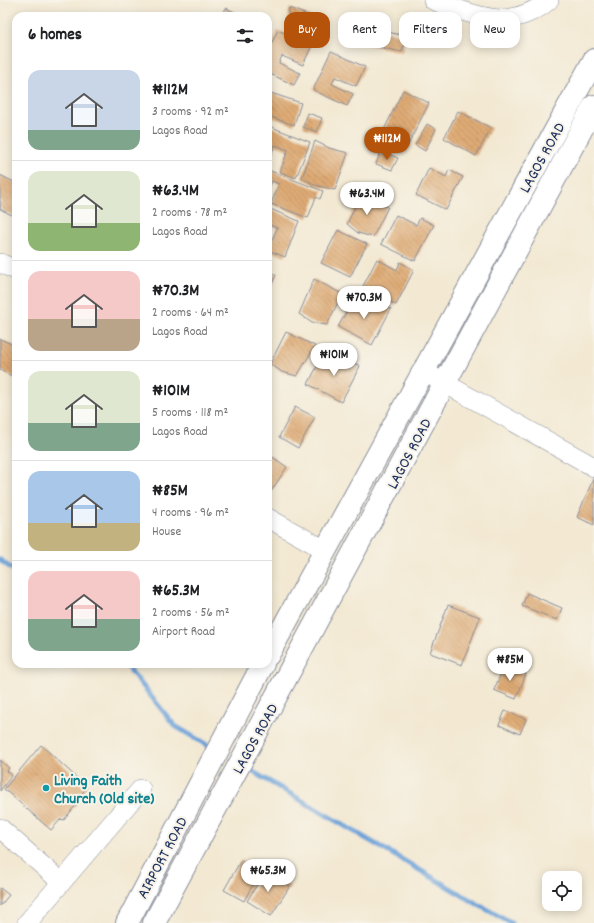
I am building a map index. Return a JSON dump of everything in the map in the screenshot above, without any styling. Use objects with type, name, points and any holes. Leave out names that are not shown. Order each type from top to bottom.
[{"type":"main road","name":"LAGOS ROAD","points":[[272,648],[594,60]]},
{"type":"main road","name":"LAGOS ROAD","points":[[221,798],[271,708],[594,106]]},
{"type":"main road","name":"LAGOS ROAD","points":[[196,790],[261,668]]},
{"type":"main road","name":"AIRPORT ROAD","points":[[126,923],[196,790]]},
{"type":"main road","name":"AIRPORT ROAD","points":[[154,923],[221,798]]},
{"type":"street","points":[[433,0],[448,7],[500,19],[513,19],[544,2]]},
{"type":"street","points":[[0,263],[12,268]]},
{"type":"street","points":[[423,371],[594,467]]},
{"type":"street","points":[[272,520],[326,550]]},
{"type":"street","points":[[26,923],[141,788]]},
{"type":"street","points":[[0,828],[61,882]]},
{"type":"building","points":[[226,8],[234,12],[224,12]]},
{"type":"building","points":[[289,8],[300,12],[289,12]]},
{"type":"building","points":[[278,30],[284,33],[284,48],[311,48],[303,65],[282,56],[279,63],[300,73],[294,85],[272,75],[272,43]]},
{"type":"building","points":[[391,33],[399,34],[399,48],[403,48],[402,52],[384,48],[391,48]]},
{"type":"building","points":[[331,51],[365,67],[356,86],[335,77],[332,84],[353,94],[347,106],[313,90]]},
{"type":"building","points":[[403,90],[429,103],[408,145],[394,144],[383,132]]},
{"type":"building","points":[[272,93],[301,103],[294,125],[272,117]]},
{"type":"building","points":[[458,111],[491,128],[476,156],[444,138]]},
{"type":"building","points":[[308,113],[322,118],[317,132],[303,127]]},
{"type":"building","points":[[427,124],[436,129],[425,151],[415,145]]},
{"type":"building","points":[[272,127],[310,142],[296,178],[280,172],[288,150],[275,145],[272,153]]},
{"type":"building","points":[[315,141],[329,148],[348,153],[335,190],[315,185],[302,178]]},
{"type":"building","points":[[381,151],[398,158],[392,170],[376,164]]},
{"type":"building","points":[[429,168],[446,177],[449,170],[463,177],[446,210],[416,195]]},
{"type":"building","points":[[272,172],[323,191],[320,199],[316,197],[308,218],[272,204],[279,184],[272,181]]},
{"type":"building","points":[[0,175],[12,181],[12,215],[0,209]]},
{"type":"building","points":[[361,194],[388,207],[373,237],[358,233],[347,224]]},
{"type":"building","points":[[272,210],[299,221],[285,257],[272,252],[272,240],[277,228],[272,226]]},
{"type":"building","points":[[396,215],[416,225],[420,218],[434,225],[415,261],[381,244]]},
{"type":"building","points":[[338,230],[367,244],[350,277],[321,263]]},
{"type":"building","points":[[377,259],[397,270],[400,262],[414,270],[396,305],[362,288]]},
{"type":"building","points":[[272,273],[276,275],[272,284]]},
{"type":"building","points":[[314,279],[342,294],[327,325],[312,323],[299,314]]},
{"type":"building","points":[[354,298],[373,309],[377,302],[391,309],[372,345],[338,327]]},
{"type":"building","points":[[286,332],[315,346],[297,376],[282,372],[272,365],[272,360]]},
{"type":"building","points":[[0,339],[12,344],[12,376],[0,370]]},
{"type":"building","points":[[323,355],[343,366],[346,359],[360,366],[341,402],[308,384]]},
{"type":"building","points":[[295,407],[315,417],[298,448],[279,437]]},
{"type":"building","points":[[272,457],[287,467],[272,490]]},
{"type":"building","points":[[594,477],[594,525],[577,517]]},
{"type":"building","points":[[527,593],[562,608],[557,620],[522,606]]},
{"type":"building","points":[[448,605],[480,617],[462,665],[430,653]]},
{"type":"building","points":[[504,666],[526,674],[516,699],[494,690]]},
{"type":"building","points":[[505,711],[526,719],[520,734],[499,725]]},
{"type":"building","name":"Living Faith Church (Old site)","points":[[41,745],[87,787],[78,799],[79,801],[64,820],[61,819],[51,830],[4,789]]},
{"type":"building","points":[[0,760],[9,768],[7,771],[12,775],[0,791]]},
{"type":"building","points":[[241,860],[260,871],[244,901],[224,890]]},
{"type":"building","points":[[266,870],[290,886],[271,916],[247,901]]},
{"type":"building","points":[[0,888],[9,895],[0,906]]},
{"type":"waterway","points":[[0,560],[12,569]]},
{"type":"waterway","points":[[128,668],[175,726],[212,748]]},
{"type":"waterway","points":[[243,766],[511,923]]},
{"type":"place","name":"Living Faith Church (Old site)","points":[[46,788]]}]
